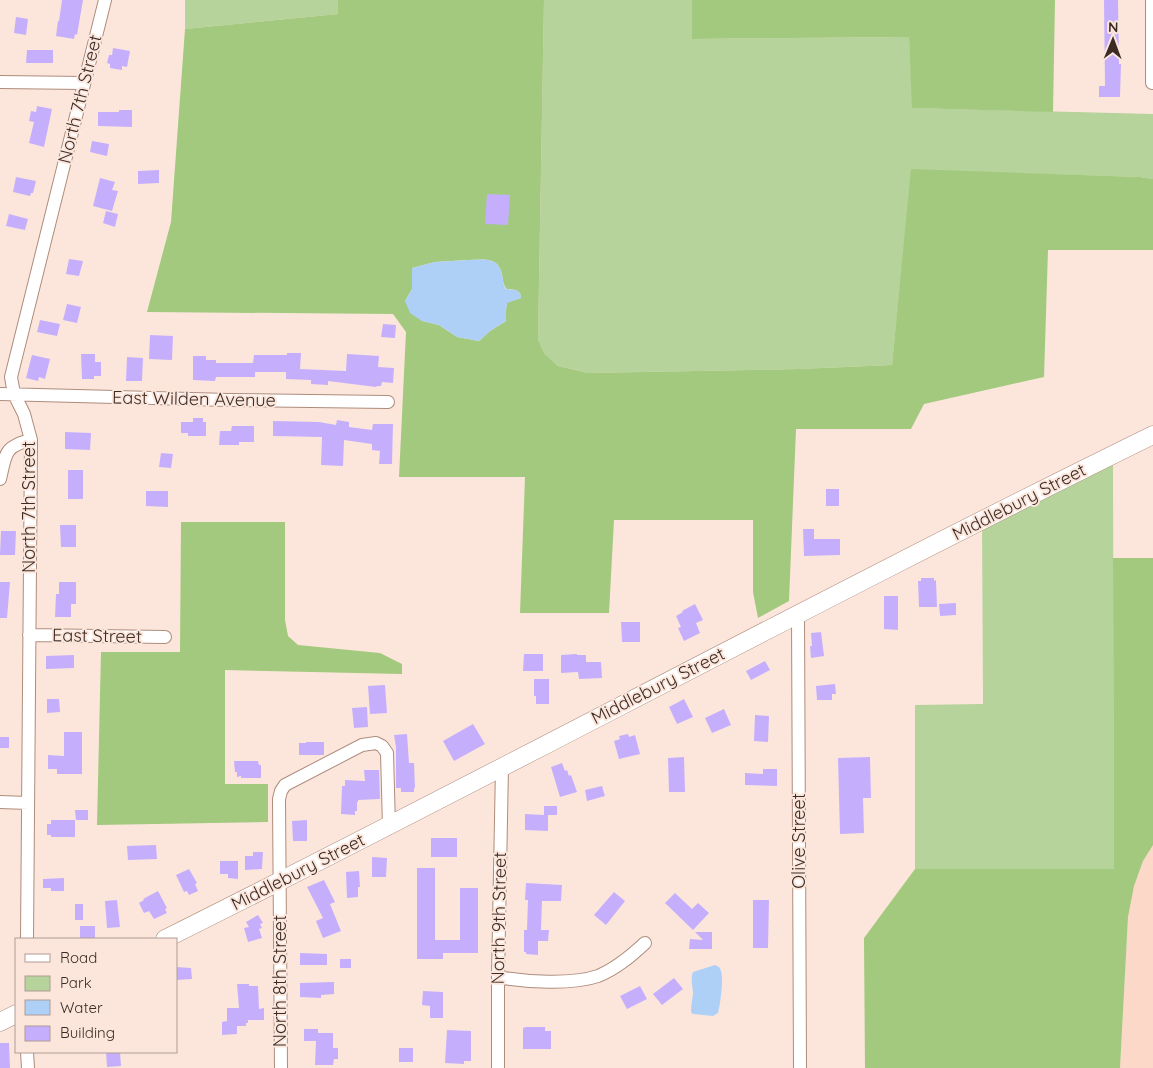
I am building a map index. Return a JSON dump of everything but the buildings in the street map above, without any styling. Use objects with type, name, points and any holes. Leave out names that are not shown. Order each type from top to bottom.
[{"type":"main road","name":"Middlebury Street","points":[[167,938],[389,826],[798,614],[1153,435]]},
{"type":"main road","points":[[0,1022],[15,1014]]},
{"type":"street","name":"North 7th Street","points":[[27,938],[30,440],[24,414],[14,394],[11,378],[105,0]]},
{"type":"street","points":[[1152,0],[1152,83]]},
{"type":"street","points":[[0,82],[84,83]]},
{"type":"street","name":"East Wilden Avenue","points":[[0,394],[388,402]]},
{"type":"street","points":[[0,479],[9,450],[16,443],[30,440]]},
{"type":"street","name":"Olive Street","points":[[798,614],[800,1068]]},
{"type":"street","name":"East Street","points":[[29,635],[164,637]]},
{"type":"street","name":"North 8th Street","points":[[281,1068],[279,799],[281,791],[285,785],[362,745],[376,743],[382,746],[387,753],[389,826]]},
{"type":"street","name":"North 9th Street","points":[[498,1068],[502,767]]},
{"type":"street","points":[[0,802],[28,803]]},
{"type":"street","points":[[498,977],[514,980],[569,982],[598,976],[619,965],[645,943]]},
{"type":"street","points":[[27,1053],[28,1068]]},
{"type":"shaded area","points":[[1153,845],[1153,1068],[1120,1068],[1128,917],[1134,886],[1143,861]]},
{"type":"green space","points":[[185,0],[338,0],[338,14],[185,29]]},
{"type":"green space","points":[[338,0],[544,0],[538,339],[544,353],[558,366],[588,373],[799,369],[892,365],[911,169],[1153,179],[1153,250],[1048,250],[1044,377],[924,404],[911,429],[796,429],[789,601],[758,618],[753,592],[753,520],[614,520],[609,613],[520,613],[525,477],[399,477],[406,332],[393,314],[147,312],[171,222],[185,29],[338,14]],"holes":[[[489,260],[500,268],[503,282],[507,289],[516,290],[520,293],[521,298],[507,302],[506,321],[479,341],[457,337],[439,325],[422,321],[405,301],[412,289],[412,268],[435,262]]]},
{"type":"green space","points":[[544,0],[692,0],[693,39],[909,37],[913,108],[1153,114],[1153,179],[1140,177],[912,170],[892,365],[799,369],[588,373],[558,366],[544,353],[538,339]]},
{"type":"green space","points":[[692,0],[1055,0],[1053,112],[912,108],[909,37],[692,39]]},
{"type":"green space","points":[[1113,455],[1114,869],[915,869],[915,705],[983,704],[982,521]]},
{"type":"green space","points":[[181,522],[285,522],[285,620],[288,636],[298,645],[380,653],[402,664],[402,674],[225,670],[225,784],[268,784],[268,822],[97,825],[101,652],[180,652]]},
{"type":"green space","points":[[1113,558],[1153,558],[1153,845],[1143,861],[1134,886],[1128,917],[1120,1068],[865,1068],[864,938],[915,869],[1114,869]]},
{"type":"water","points":[[489,260],[497,264],[506,289],[516,290],[520,293],[521,298],[507,303],[506,321],[479,341],[457,337],[439,325],[422,321],[410,313],[405,301],[412,289],[412,268],[435,262]]},
{"type":"water","points":[[715,965],[720,968],[722,975],[718,1013],[713,1016],[693,1014],[691,1012],[691,1005],[693,972]]}]
